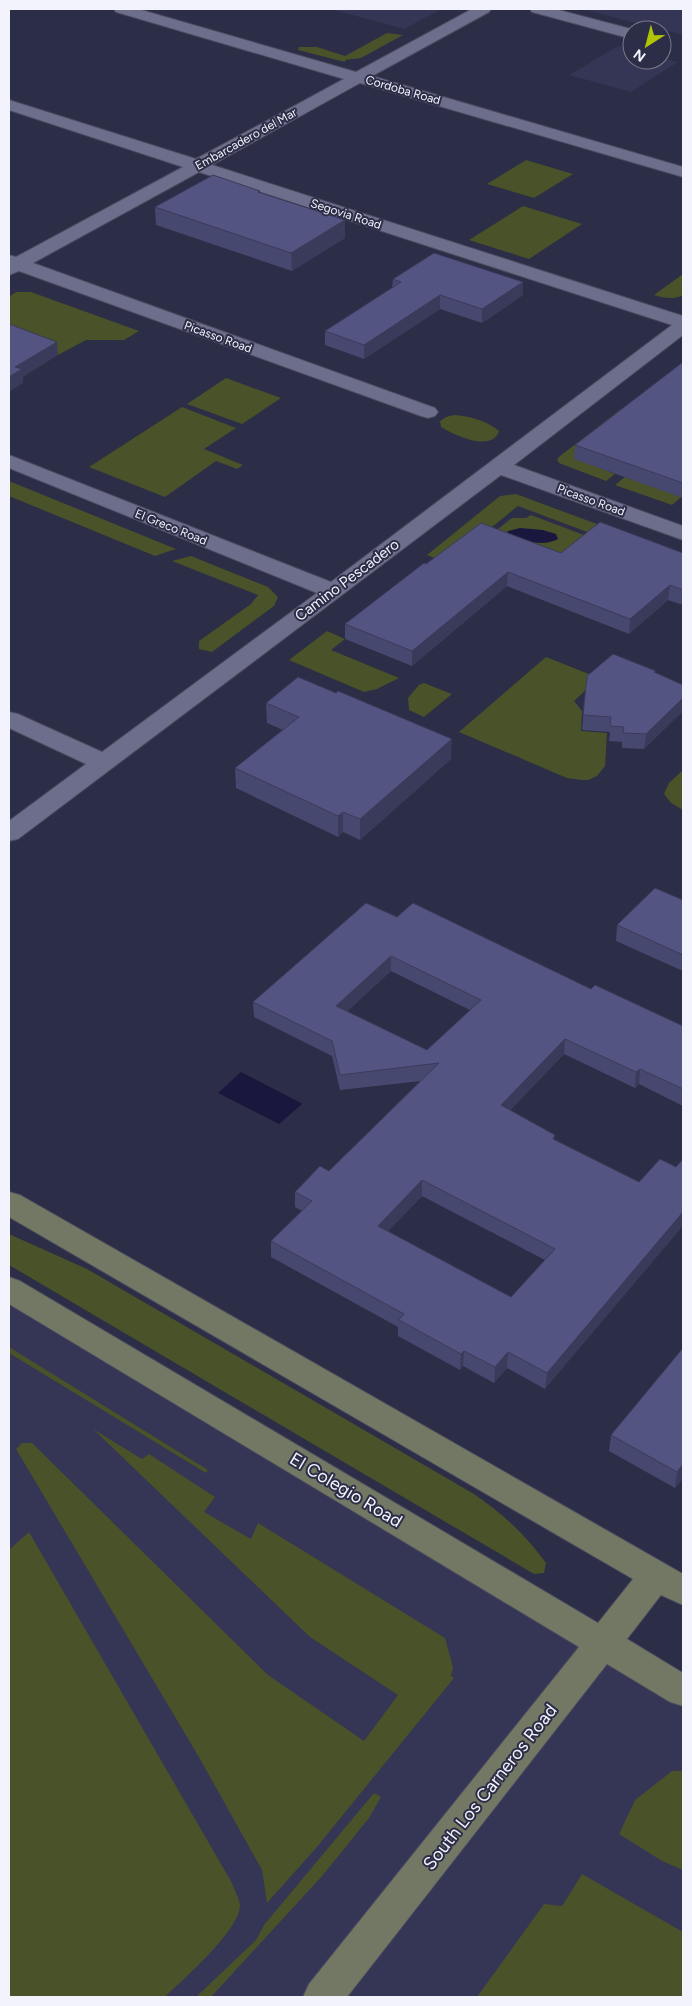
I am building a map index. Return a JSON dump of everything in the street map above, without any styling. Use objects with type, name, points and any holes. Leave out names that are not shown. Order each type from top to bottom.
[{"type":"main road","points":[[9,1203],[670,1584]]},
{"type":"main road","name":"El Colegio Road","points":[[9,1289],[683,1691]]},
{"type":"main road","name":"South Los Carneros Road","points":[[323,1997],[603,1643],[670,1584]]},
{"type":"street","name":"Cordoba Road","points":[[122,9],[683,172]]},
{"type":"street","name":"Embarcadero del Mar","points":[[12,265],[482,9]]},
{"type":"street","points":[[538,9],[622,31]]},
{"type":"street","name":"Segovia Road","points":[[9,105],[683,324]]},
{"type":"street","name":"Picasso Road","points":[[12,265],[428,412]]},
{"type":"street","name":"Camino Pescadero","points":[[9,833],[499,466],[683,324]]},
{"type":"street","name":"El Greco Road","points":[[9,461],[333,591]]},
{"type":"street","name":"Picasso Road","points":[[499,466],[683,533]]},
{"type":"street","points":[[9,719],[103,762]]},
{"type":"shaded area","points":[[330,9],[442,9],[404,29]]},
{"type":"shaded area","points":[[583,9],[683,9],[683,35],[672,32],[672,20],[624,20]]},
{"type":"shaded area","points":[[618,46],[622,47],[622,70],[665,70],[631,92],[569,75]]},
{"type":"shaded area","points":[[672,60],[678,62],[672,66]]},
{"type":"shaded area","points":[[520,528],[543,530],[556,534],[558,539],[552,542],[539,543],[507,533],[508,531]]},
{"type":"shaded area","points":[[241,1072],[302,1104],[279,1124],[218,1093]]},
{"type":"shaded area","points":[[9,1291],[683,1688],[683,1997],[9,1997]]},
{"type":"green space","points":[[387,33],[403,35],[361,58],[345,60],[345,62],[298,50],[299,47],[317,47],[345,56]]},
{"type":"green space","points":[[526,160],[573,174],[534,198],[487,184]]},
{"type":"green space","points":[[523,206],[582,224],[529,259],[469,240]]},
{"type":"green space","points":[[683,274],[683,295],[669,298],[654,295]]},
{"type":"green space","points":[[16,292],[31,292],[139,331],[124,340],[86,340],[58,355],[9,337],[9,297]]},
{"type":"green space","points":[[226,378],[281,398],[242,424],[187,404]]},
{"type":"green space","points":[[182,407],[236,428],[204,449],[243,465],[237,469],[216,461],[165,497],[89,467]]},
{"type":"green space","points":[[621,409],[633,413],[574,458],[615,474],[606,481],[559,463],[557,459],[560,456]]},
{"type":"green space","points":[[454,415],[478,420],[489,424],[499,431],[489,441],[481,442],[463,438],[441,427],[440,421]]},
{"type":"green space","points":[[625,477],[681,497],[672,505],[615,485]]},
{"type":"green space","points":[[9,481],[176,549],[155,556],[9,496]]},
{"type":"green space","points":[[516,494],[683,556],[683,568],[518,506],[447,563],[427,555],[500,496]]},
{"type":"green space","points":[[531,515],[584,535],[554,559],[490,535],[512,518],[526,518]]},
{"type":"green space","points":[[191,556],[268,587],[278,597],[274,606],[212,652],[199,649],[199,641],[251,604],[258,595],[172,561]]},
{"type":"green space","points":[[327,631],[345,639],[331,650],[399,678],[377,689],[364,692],[289,660]]},
{"type":"green space","points":[[546,657],[599,678],[574,701],[582,711],[581,731],[607,733],[605,766],[597,776],[588,780],[567,778],[459,732]]},
{"type":"green space","points":[[424,683],[452,694],[424,717],[409,710],[408,698],[419,685]]},
{"type":"green space","points":[[683,770],[683,810],[671,803],[664,794],[669,783]]},
{"type":"green space","points":[[9,1234],[87,1269],[474,1494],[495,1509],[530,1543],[546,1563],[544,1573],[534,1574],[9,1265]]},
{"type":"green space","points":[[9,1347],[208,1470],[206,1473],[9,1353]]},
{"type":"green space","points":[[93,1429],[142,1459],[149,1454],[215,1497],[204,1512],[251,1539],[258,1523],[445,1638],[453,1667],[451,1676],[454,1678],[317,1847],[267,1903],[262,1870],[200,1759],[16,1449],[22,1443],[32,1443],[268,1675],[364,1741],[398,1695],[310,1637]]},
{"type":"green space","points":[[29,1532],[232,1883],[240,1905],[238,1915],[231,1927],[210,1954],[165,1997],[9,1997],[9,1550]]},
{"type":"green space","points":[[672,1771],[683,1771],[683,1870],[662,1861],[619,1834],[635,1800]]},
{"type":"green space","points":[[374,1793],[381,1797],[369,1818],[323,1875],[211,1997],[196,1997],[256,1940],[264,1925]]},
{"type":"green space","points":[[582,1874],[683,1932],[683,1997],[477,1997],[544,1904],[562,1906]]},
{"type":"building","points":[[213,175],[260,191],[258,192],[345,220],[291,253],[155,207]]},
{"type":"building","points":[[434,253],[523,282],[482,309],[440,295],[364,345],[325,331],[401,282],[393,279]]},
{"type":"building","points":[[9,324],[57,342],[15,367],[22,369],[9,377]]},
{"type":"building","points":[[683,362],[683,483],[575,445]]},
{"type":"building","points":[[600,522],[683,553],[683,590],[670,585],[630,619],[508,572],[412,651],[345,624],[424,563],[426,564],[481,523],[561,553]]},
{"type":"building","points":[[613,654],[656,671],[654,672],[683,685],[683,698],[646,734],[623,733],[624,727],[610,726],[611,717],[583,715],[587,676]]},
{"type":"building","points":[[298,677],[336,693],[338,691],[452,739],[360,819],[343,812],[338,816],[235,768],[299,717],[266,703]]},
{"type":"building","points":[[655,888],[683,900],[683,955],[617,925]]},
{"type":"building","points":[[366,903],[397,917],[413,903],[591,989],[595,985],[683,1026],[683,1089],[640,1069],[636,1072],[565,1039],[501,1105],[555,1135],[553,1139],[639,1182],[660,1159],[676,1167],[683,1159],[683,1212],[547,1373],[508,1352],[495,1367],[464,1351],[461,1354],[399,1320],[404,1314],[271,1241],[312,1201],[295,1192],[320,1166],[329,1171],[439,1063],[340,1075],[332,1041],[253,1002]],"holes":[[[391,956],[481,1000],[427,1050],[336,1006]],[[422,1180],[555,1249],[511,1297],[378,1226]]]},
{"type":"building","points":[[683,1348],[683,1464],[677,1472],[611,1435]]}]
